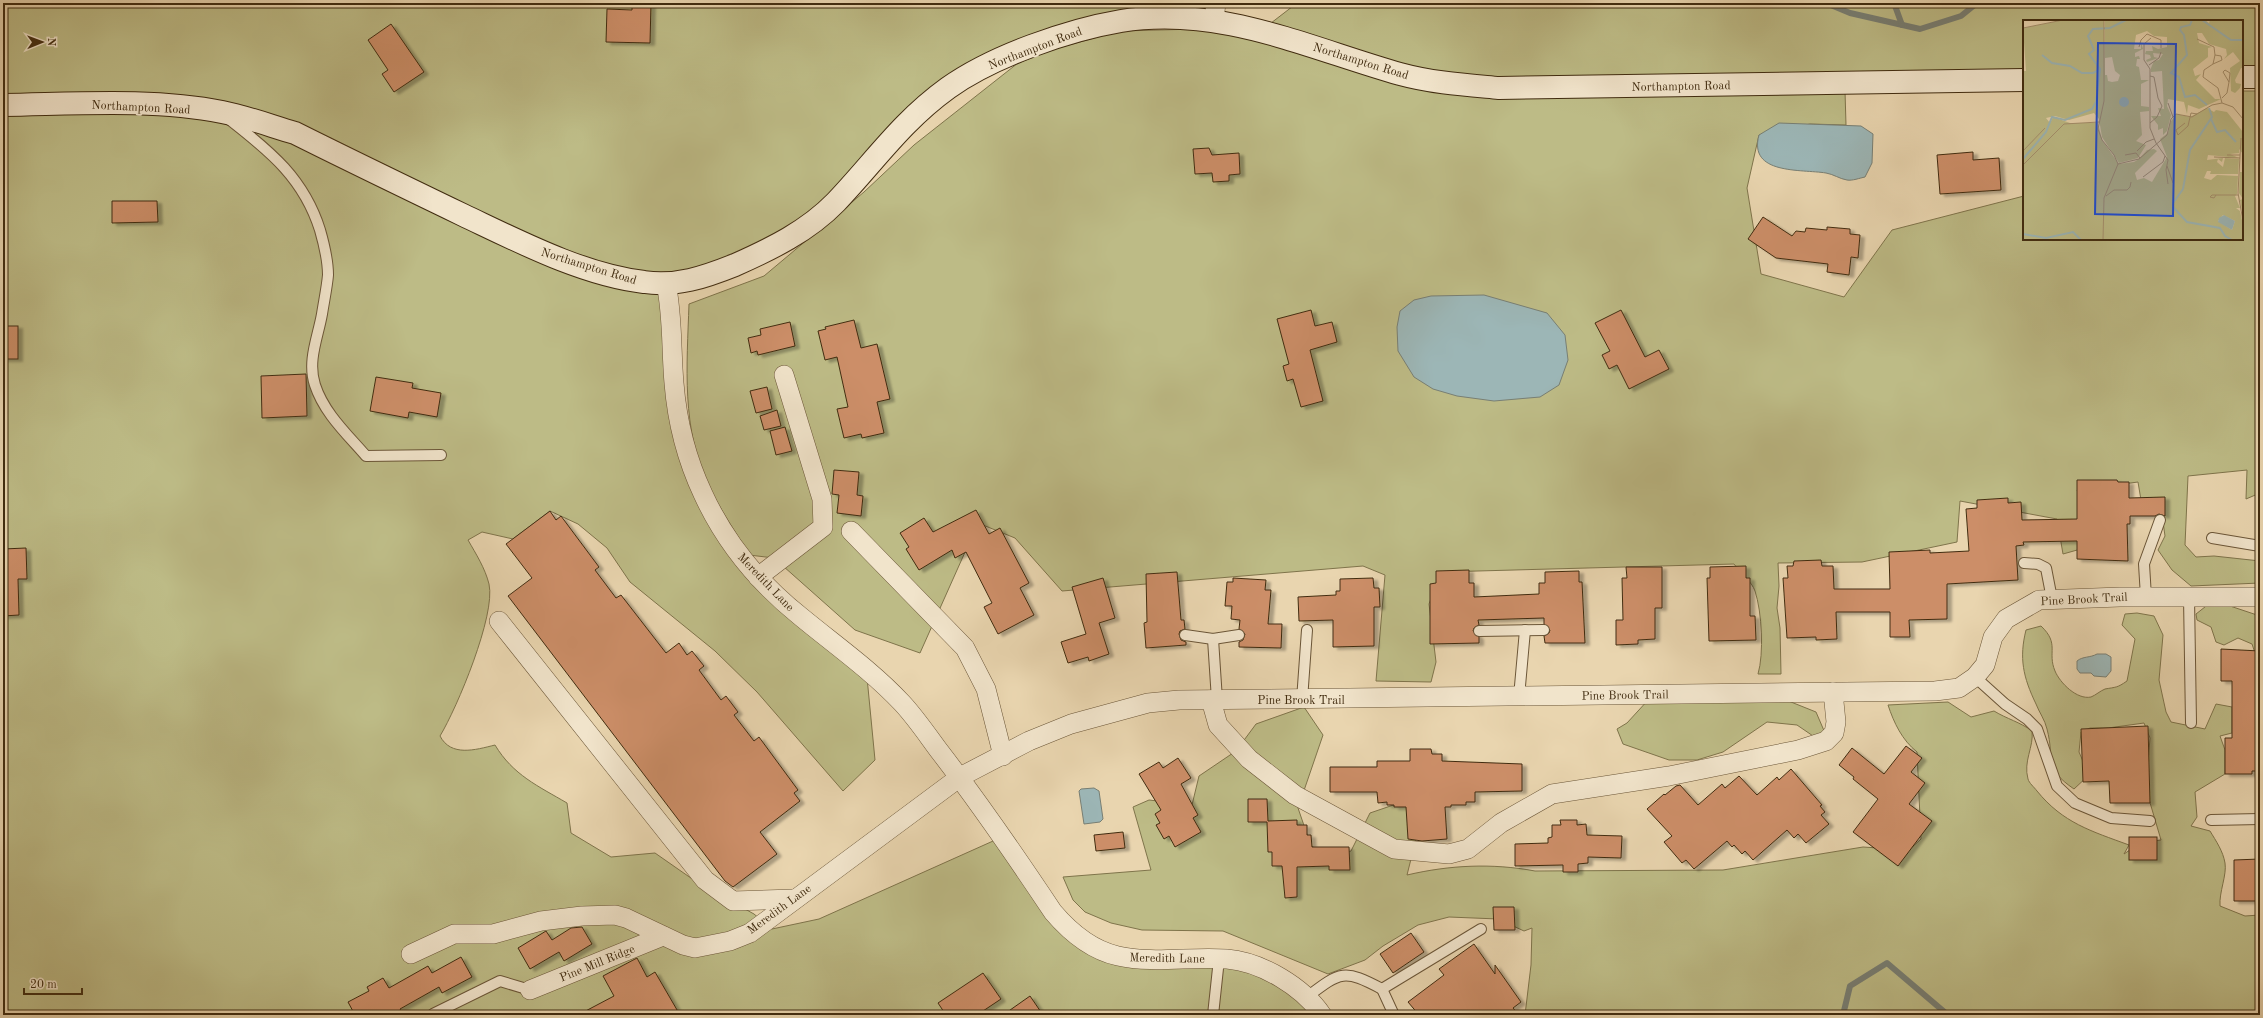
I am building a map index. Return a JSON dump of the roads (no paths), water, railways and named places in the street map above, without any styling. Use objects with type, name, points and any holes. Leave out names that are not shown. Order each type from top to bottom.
[{"type":"street","name":"Northampton Road","points":[[3,105],[160,105],[221,112],[295,133],[535,249],[555,257],[636,281],[666,283],[698,278],[720,271],[760,254],[793,236],[834,204],[913,116],[950,87],[980,69],[1046,42],[1090,28],[1122,21],[1215,12],[1262,30],[1413,77],[1453,84],[1499,88],[2023,80]]},
{"type":"street","points":[[2243,77],[2260,77]]},
{"type":"street","name":"Meredith Lane","points":[[666,283],[672,325],[674,383],[680,424],[689,458],[702,494],[742,561],[800,616],[866,667],[903,704],[960,777],[1053,912],[1068,929],[1087,943],[1108,953],[1128,958],[1155,960],[1219,959],[1247,963],[1290,983],[1307,997],[1322,1015]]},
{"type":"street","points":[[758,577],[823,527],[822,499],[784,375]]},
{"type":"street","points":[[851,531],[965,648],[986,689],[1003,756]]},
{"type":"street","name":"Pine Brook Trail","points":[[960,777],[1003,756],[1029,741],[1078,722],[1148,703],[1179,700],[1302,700],[1935,691],[1960,688],[1975,676],[1985,665],[1993,637],[2006,618],[2039,600],[2146,597],[2260,597]]},
{"type":"street","points":[[499,621],[705,880],[733,902],[794,899]]},
{"type":"street","points":[[1214,700],[1218,724],[1249,759],[1295,794],[1394,849],[1449,854],[1468,849],[1501,823],[1552,794],[1669,776],[1798,750],[1826,741],[1834,733],[1836,722],[1833,692]]},
{"type":"street","name":"Meredith Lane","points":[[411,954],[454,934],[493,934],[541,921],[582,916],[615,915],[626,918],[663,936],[695,948],[730,941],[750,933],[960,777]]},
{"type":"street","name":"Pine Mill Ridge","points":[[530,990],[663,936]]},
{"type":"lane","points":[[221,112],[266,149],[291,174],[304,192],[315,216],[324,244],[328,275],[312,356],[315,384],[325,408],[366,456],[441,455]]},
{"type":"lane","points":[[2146,597],[2144,564],[2160,520]]},
{"type":"lane","points":[[2212,538],[2260,546]]},
{"type":"lane","points":[[2024,564],[2038,564],[2046,568],[2052,600]]},
{"type":"lane","points":[[2189,597],[2191,723]]},
{"type":"lane","points":[[1302,700],[1307,630]]},
{"type":"lane","points":[[1519,697],[1525,630]]},
{"type":"lane","points":[[1479,631],[1544,630]]},
{"type":"lane","points":[[1185,635],[1213,639],[1239,635]]},
{"type":"lane","points":[[1213,639],[1214,700]]},
{"type":"lane","points":[[1975,676],[2005,704],[2027,719],[2037,730],[2058,786],[2075,803],[2111,818],[2150,821]]},
{"type":"lane","points":[[2211,820],[2260,819]]},
{"type":"lane","points":[[1382,989],[1481,929]]},
{"type":"lane","points":[[1213,1015],[1219,959]]},
{"type":"lane","points":[[1307,997],[1333,978],[1355,975],[1382,989],[1394,1015]]},
{"type":"lane","points":[[433,1014],[500,981],[530,990]]},
{"type":"water","points":[[1779,123],[1861,126],[1873,134],[1872,163],[1865,177],[1847,180],[1829,174],[1779,168],[1769,164],[1761,157],[1758,148],[1759,135]]},
{"type":"water","points":[[1484,295],[1547,313],[1565,335],[1568,360],[1559,385],[1540,397],[1494,401],[1457,396],[1433,389],[1414,377],[1398,351],[1397,327],[1400,311],[1414,300],[1431,296]]},
{"type":"water","points":[[2097,654],[2106,654],[2111,657],[2111,671],[2106,677],[2094,676],[2091,673],[2080,673],[2077,669],[2077,661]]},
{"type":"water","points":[[1094,788],[1099,791],[1103,819],[1100,822],[1084,824],[1079,791],[1081,789]]},
{"type":"waterway","points":[[1826,3],[1850,13],[1920,29],[1961,16],[1977,3]]},
{"type":"waterway","points":[[1894,3],[1902,25]]},
{"type":"waterway","points":[[1843,1015],[1850,986],[1887,963],[1948,1015]]}]
